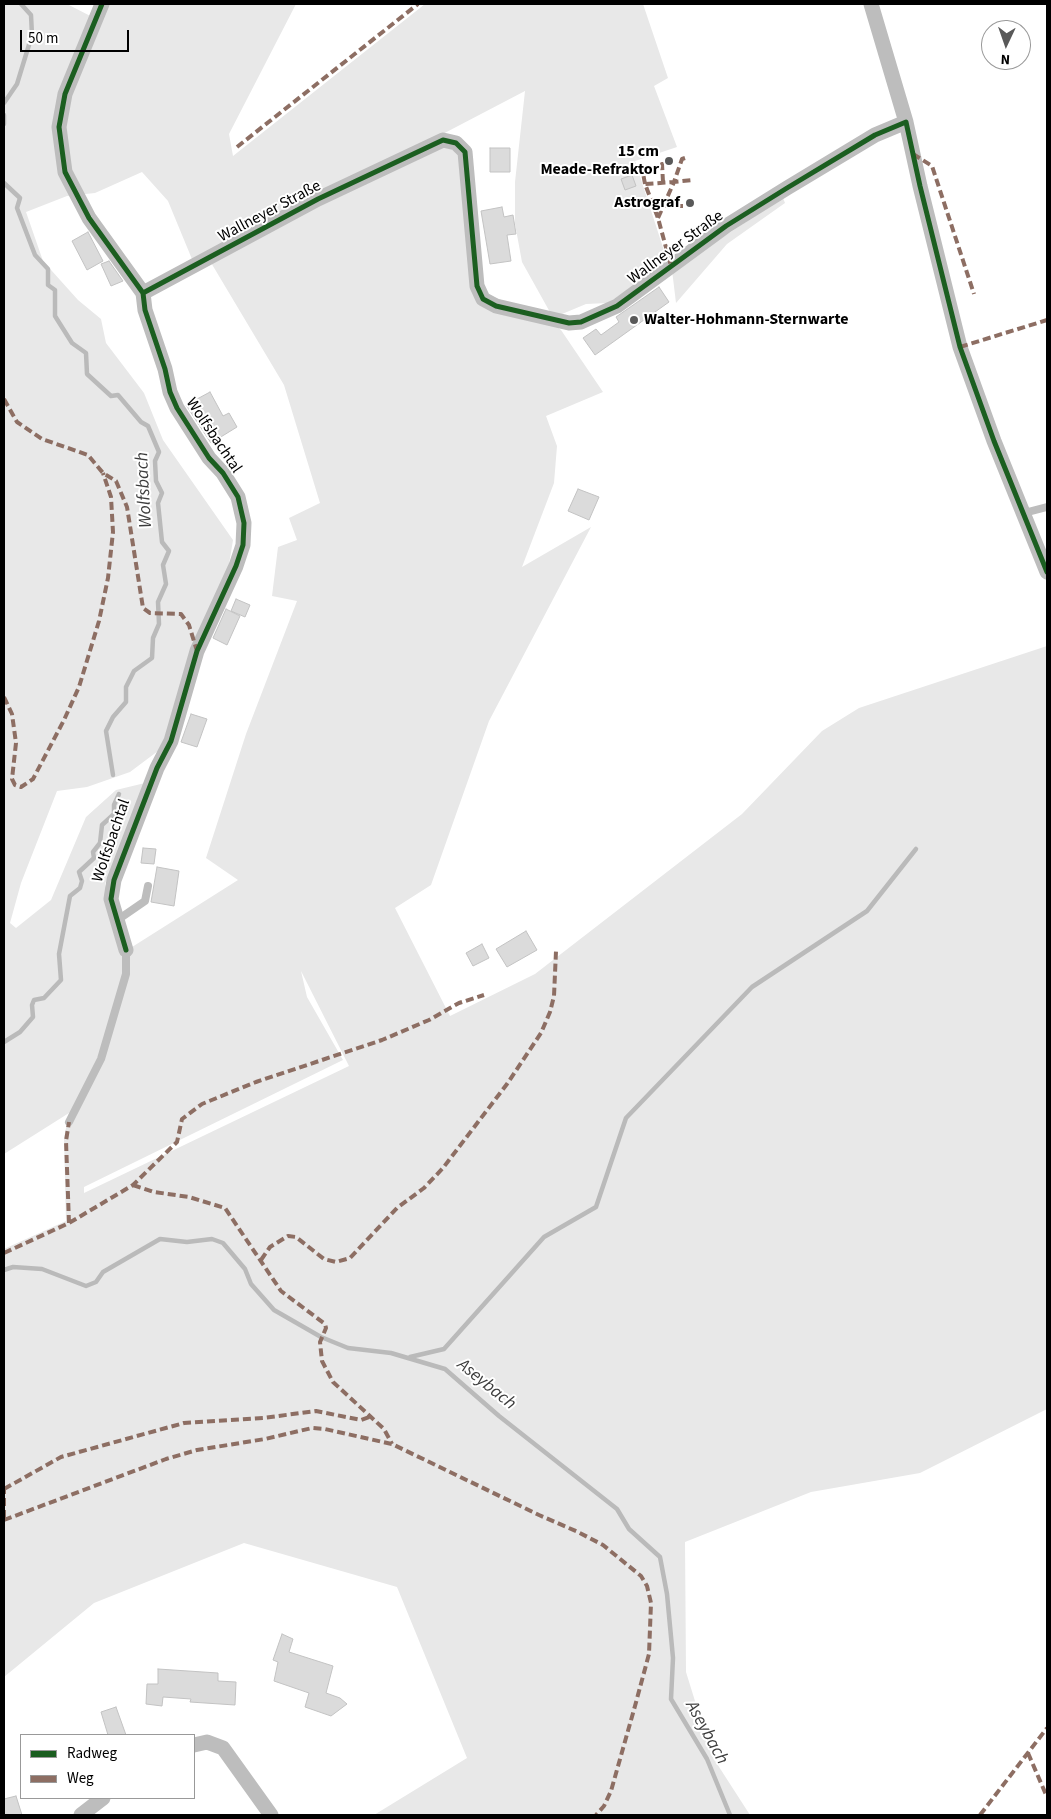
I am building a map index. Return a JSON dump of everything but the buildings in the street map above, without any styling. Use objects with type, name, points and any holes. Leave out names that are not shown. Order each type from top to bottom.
[{"type":"street","name":"Wolfsbachtal","points":[[102,4],[65,94],[59,127],[65,172],[89,218],[143,294],[145,310],[165,369],[170,392],[177,408],[209,458],[223,473],[238,497],[244,524],[243,545],[236,566],[197,652],[171,742],[157,768],[114,880],[111,899],[126,950]]},
{"type":"street","points":[[870,4],[906,122],[960,347],[994,441],[1047,572]]},
{"type":"street","name":"Wallneyer Straße","points":[[143,294],[318,199],[443,140],[460,146],[467,158],[477,286],[483,299],[496,306],[569,323],[581,322],[617,306],[726,226],[787,188],[876,135],[906,122]]},
{"type":"street","points":[[195,1745],[208,1742],[223,1748],[272,1815]]},
{"type":"street","points":[[81,1815],[102,1799]]},
{"type":"lane","points":[[1024,513],[1047,507]]},
{"type":"lane","points":[[116,921],[145,901],[148,886]]},
{"type":"lane","name":"Wolfsbachtal","points":[[69,1122],[101,1059],[126,974],[126,950]]},
{"type":"shaded area","points":[[4,4],[67,4],[102,22],[109,4],[296,4],[229,134],[233,156],[425,4],[643,4],[668,78],[654,86],[677,147],[635,161],[668,263],[608,303],[586,304],[562,314],[551,314],[522,262],[515,224],[515,182],[525,91],[194,264],[168,201],[142,172],[95,193],[67,196],[26,212],[43,261],[78,300],[101,319],[106,343],[144,393],[163,440],[233,540],[227,576],[162,748],[130,772],[87,787],[57,791],[21,883],[10,923],[16,928],[51,900],[86,817],[116,790],[145,783],[105,884],[121,954],[238,880],[206,858],[246,734],[297,601],[272,596],[278,547],[297,540],[289,518],[320,503],[284,385],[210,261],[250,239],[445,144],[462,155],[474,288],[553,323],[561,330],[603,392],[546,416],[557,446],[554,483],[522,567],[591,527],[489,721],[431,885],[395,908],[450,1016],[535,974],[742,814],[822,731],[859,708],[1047,646],[1047,1409],[920,1473],[811,1492],[685,1542],[686,1672],[712,1756],[750,1815],[374,1815],[467,1758],[397,1587],[244,1543],[94,1603],[4,1677],[4,1249],[66,1221],[64,1138],[69,1113],[4,1154]],"holes":[[[301,971],[349,1066],[84,1193],[84,1187],[343,1060],[307,997]]]},
{"type":"shaded area","points":[[783,198],[785,203],[727,244],[676,303],[672,270]]},
{"type":"waterway","name":"Wolfsbach","points":[[4,103],[17,84],[32,35],[31,15],[21,4]]},
{"type":"waterway","name":"Wolfsbach","points":[[4,115],[4,124]]},
{"type":"waterway","name":"Wolfsbach","points":[[4,183],[20,198],[17,208],[35,255],[48,269],[48,285],[55,290],[55,316],[72,343],[86,353],[87,374],[111,396],[118,395],[141,422],[148,426],[159,452],[155,461],[156,481],[162,493],[158,503],[162,542],[169,551],[163,565],[166,584],[158,602],[159,624],[153,638],[152,658],[134,671],[126,687],[126,702],[113,717],[106,731],[113,775]]},
{"type":"waterway","name":"Wolfsbach","points":[[4,1042],[20,1032],[33,1017],[32,1005],[34,1000],[44,998],[61,980],[59,954],[70,896],[80,888],[82,881],[79,872],[94,858],[93,852],[100,843],[102,825],[114,814],[114,805],[119,794]]},
{"type":"waterway","points":[[410,1357],[444,1349],[544,1237],[596,1207],[626,1118],[752,987],[867,911],[916,849]]},
{"type":"waterway","name":"Aseybach","points":[[4,1270],[13,1267],[42,1269],[86,1286],[96,1282],[103,1272],[160,1239],[187,1242],[212,1239],[223,1243],[245,1269],[251,1284],[274,1310],[321,1337],[348,1348],[391,1353],[445,1369],[499,1416],[617,1509],[629,1529],[660,1557],[667,1594],[673,1658],[671,1699],[707,1759],[730,1815]]},
{"type":"marked path","points":[[237,147],[418,4]]},
{"type":"marked path","points":[[913,154],[932,166],[974,294]]},
{"type":"marked path","points":[[685,158],[682,159],[674,182],[693,180]]},
{"type":"marked path","points":[[663,182],[662,164],[665,164]]},
{"type":"marked path","points":[[645,184],[643,168],[646,168]]},
{"type":"marked path","points":[[658,218],[674,182],[645,184],[658,218],[671,266]]},
{"type":"marked path","points":[[663,206],[686,206]]},
{"type":"marked path","points":[[960,347],[1047,320]]},
{"type":"marked path","points":[[4,399],[17,422],[42,439],[88,455],[103,473],[116,481],[127,507],[143,608],[150,613],[181,614],[189,625],[197,651]]},
{"type":"marked path","points":[[4,697],[12,714],[16,743],[12,779],[15,785],[21,787],[33,779],[64,720],[79,687],[99,621],[108,578],[113,532],[111,497],[103,473]]},
{"type":"marked path","points":[[261,1260],[270,1247],[288,1236],[296,1237],[324,1259],[336,1262],[350,1258],[397,1208],[424,1188],[443,1168],[507,1084],[541,1033],[550,1012],[554,996],[556,951]]},
{"type":"marked path","points":[[4,1253],[69,1223],[133,1185],[177,1142],[182,1119],[202,1104],[256,1082],[382,1040],[429,1020],[459,1003],[484,995]]},
{"type":"marked path","points":[[69,1122],[66,1141],[69,1223]]},
{"type":"marked path","points":[[133,1185],[154,1192],[189,1197],[225,1208],[281,1291],[325,1324],[326,1328],[320,1342],[322,1361],[333,1382],[384,1429],[392,1444]]},
{"type":"marked path","points":[[4,1489],[61,1457],[184,1423],[263,1418],[316,1411],[361,1420],[369,1417]]},
{"type":"marked path","points":[[4,1520],[166,1459],[197,1450],[265,1439],[312,1428],[325,1429],[392,1444],[578,1532],[603,1545],[641,1576],[647,1586],[651,1603],[649,1654],[611,1791],[604,1806],[596,1815]]},
{"type":"marked path","points":[[4,1486],[4,1520]]},
{"type":"marked path","points":[[980,1815],[1047,1728]]},
{"type":"marked path","points":[[1028,1753],[1047,1797]]},
{"type":"cycle path","points":[[102,4],[65,94],[59,127],[65,172],[89,218],[143,293],[145,310],[165,369],[170,392],[177,408],[209,458],[223,473],[238,497],[244,523],[243,545],[236,566],[197,651],[171,741],[157,768],[114,880],[111,899],[126,950]]},
{"type":"cycle path","points":[[143,293],[318,199],[443,140],[456,143],[465,152],[477,286],[483,299],[496,306],[569,323],[581,322],[617,306],[726,226],[787,188],[875,135],[906,122],[960,347],[994,441],[1047,572]]},
{"type":"place","name":"15 cm Meade-Refraktor","points":[[669,161]]},
{"type":"place","name":"Astrograf","points":[[690,203]]},
{"type":"place","name":"Walter-Hohmann-Sternwarte","points":[[634,320]]}]
